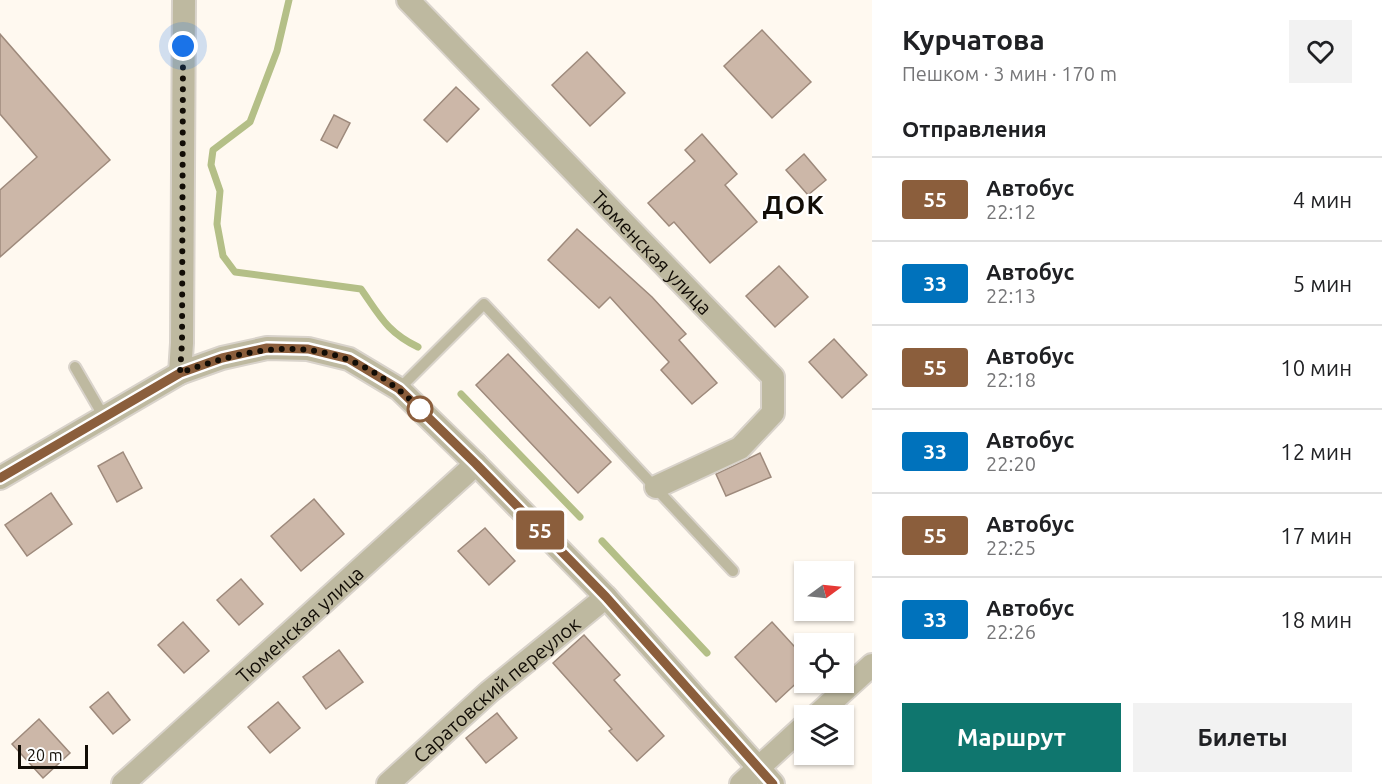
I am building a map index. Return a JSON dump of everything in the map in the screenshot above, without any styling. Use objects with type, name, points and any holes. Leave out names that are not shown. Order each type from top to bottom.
[{"type":"street","points":[[180,373],[184,0]]},
{"type":"street","name":"Тюменская улица","points":[[408,0],[773,377],[773,413],[740,448],[656,487]]},
{"type":"street","points":[[0,478],[180,373],[222,358],[267,348],[308,349],[349,359],[399,389],[476,464],[606,597],[766,776]]},
{"type":"street","name":"Тюменская улица","points":[[123,784],[476,464]]},
{"type":"street","name":"Саратовский переулок","points":[[388,784],[489,692],[606,597]]},
{"type":"street","points":[[828,705],[872,665]]},
{"type":"street","points":[[741,784],[766,776],[794,739]]},
{"type":"lane","points":[[399,389],[484,304],[733,572]]},
{"type":"lane","points":[[75,367],[104,417]]},
{"type":"building","points":[[762,30],[811,82],[772,118],[724,66]]},
{"type":"building","points":[[0,34],[110,160],[0,257],[0,190],[37,157],[0,114]]},
{"type":"building","points":[[587,52],[625,93],[590,126],[552,85]]},
{"type":"building","points":[[456,87],[479,109],[447,142],[424,120]]},
{"type":"building","points":[[334,115],[350,123],[337,148],[321,140]]},
{"type":"building","points":[[702,134],[737,174],[725,185],[757,222],[710,263],[674,222],[669,226],[648,203],[695,161],[685,150]]},
{"type":"building","points":[[804,154],[826,180],[808,195],[786,170]]},
{"type":"building","points":[[577,229],[652,297],[686,334],[679,340],[717,383],[692,404],[661,370],[669,362],[610,297],[599,308],[548,260]]},
{"type":"building","points":[[779,266],[808,297],[775,327],[746,296]]},
{"type":"building","points":[[834,339],[867,375],[842,398],[809,362]]},
{"type":"building","points":[[508,354],[611,462],[578,493],[476,385]]},
{"type":"building","points":[[123,452],[142,488],[117,502],[98,466]]},
{"type":"building","points":[[760,453],[771,477],[726,496],[716,474]]},
{"type":"building","points":[[51,493],[72,524],[27,556],[5,525]]},
{"type":"building","points":[[314,499],[344,534],[301,571],[271,536]]},
{"type":"building","points":[[485,528],[515,561],[489,585],[458,551]]},
{"type":"building","points":[[241,579],[263,604],[239,625],[217,600]]},
{"type":"building","points":[[183,622],[209,651],[184,673],[158,645]]},
{"type":"building","points":[[772,622],[794,646],[794,685],[776,702],[735,657]]},
{"type":"building","points":[[584,635],[620,675],[614,680],[664,736],[637,761],[609,731],[612,729],[553,663]]},
{"type":"building","points":[[339,650],[363,682],[326,709],[303,677]]},
{"type":"building","points":[[108,692],[130,720],[113,734],[90,707]]},
{"type":"building","points":[[278,702],[300,728],[270,753],[248,727]]},
{"type":"building","points":[[497,713],[517,738],[486,763],[466,738]]},
{"type":"building","points":[[39,719],[70,753],[43,778],[12,744]]},
{"type":"waterway","points":[[289,0],[277,51],[250,122],[213,150],[211,165],[220,191],[217,224],[223,256],[235,272],[361,289],[391,329],[418,347]]},
{"type":"waterway","points":[[461,394],[580,517]]},
{"type":"waterway","points":[[602,541],[707,653]]},
{"type":"bus line","name":"55","points":[[0,478],[180,373],[222,358],[267,348],[308,349],[349,359],[399,389],[476,464],[606,597],[773,784]]},
{"type":"district","name":"ДОК","points":[[794,204]]},
{"type":"route","points":[[183,46],[180,373],[222,358],[267,348],[308,349],[349,359],[399,389],[420,409]]}]
